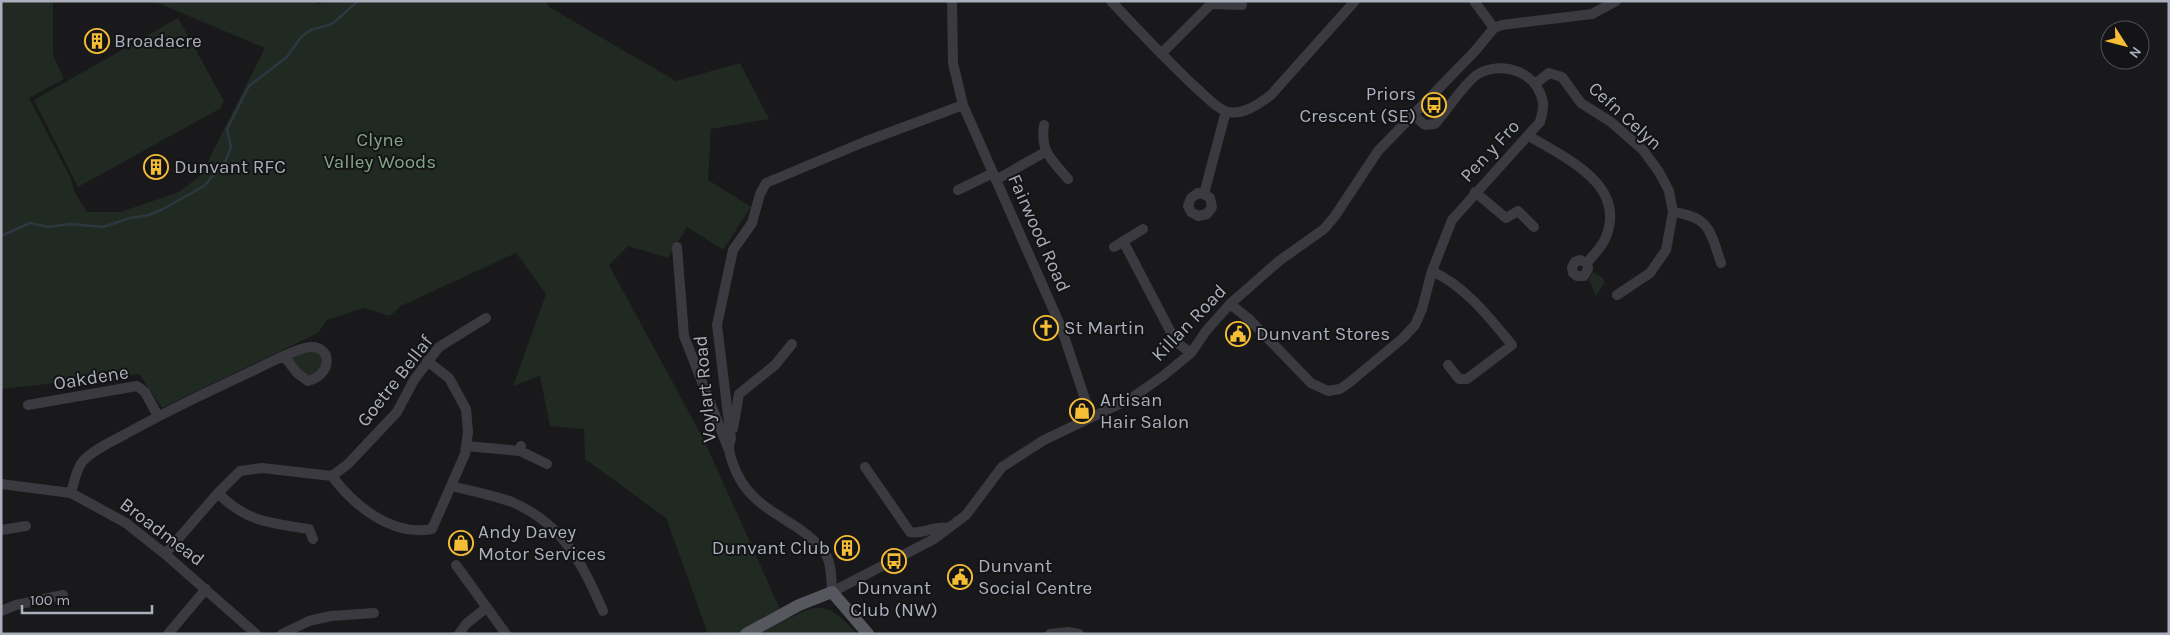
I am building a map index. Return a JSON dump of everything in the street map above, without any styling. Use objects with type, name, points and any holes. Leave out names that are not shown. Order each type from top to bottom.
[{"type":"main road","points":[[746,634],[799,605],[832,592],[868,634]]},
{"type":"street","name":"Fairwood Road","points":[[952,1],[953,63],[963,105],[1061,327],[1091,417]]},
{"type":"street","points":[[1111,1],[1161,54],[1209,99],[1226,111],[1241,111],[1256,106],[1271,95],[1355,1]]},
{"type":"street","points":[[1474,1],[1494,28],[1592,14],[1616,1]]},
{"type":"street","points":[[1161,54],[1212,4],[1242,5]]},
{"type":"street","name":"Killan Road","points":[[832,592],[934,539],[966,515],[1002,467],[1044,440],[1130,399],[1163,376],[1191,352],[1206,331],[1230,304],[1279,260],[1324,229],[1335,216],[1378,151],[1475,51],[1494,28]]},
{"type":"street","points":[[1413,115],[1425,125],[1435,124],[1475,76],[1490,69],[1502,66],[1518,71],[1535,84]]},
{"type":"street","name":"Cefn Celyn","points":[[1535,84],[1550,73],[1562,77],[1581,103],[1611,122],[1643,150],[1662,176],[1669,191],[1673,212],[1666,250],[1650,273],[1617,295]]},
{"type":"street","name":"Pen y Fro","points":[[1230,304],[1249,320],[1311,383],[1328,391],[1340,388],[1350,382],[1403,338],[1415,325],[1422,308],[1432,271],[1452,220],[1475,192],[1540,122],[1543,104],[1535,84]]},
{"type":"street","name":"Voylart Road","points":[[832,592],[830,564],[825,554],[806,535],[753,498],[739,481],[729,443],[717,325],[733,250],[752,224],[760,194],[766,183],[864,142],[963,105]]},
{"type":"street","points":[[1204,194],[1226,111]]},
{"type":"street","points":[[1044,125],[1042,139],[1045,152],[1068,179]]},
{"type":"street","points":[[1529,136],[1584,169],[1599,185],[1609,202],[1611,220],[1605,240],[1586,263]]},
{"type":"street","points":[[958,190],[994,176],[1045,152]]},
{"type":"street","points":[[1475,192],[1506,218],[1518,211],[1534,227]]},
{"type":"street","points":[[1673,212],[1699,218],[1708,228],[1720,263]]},
{"type":"street","points":[[1143,229],[1118,244],[1176,342],[1191,352]]},
{"type":"street","points":[[677,247],[684,336],[729,443]]},
{"type":"street","points":[[1432,271],[1448,278],[1479,305],[1512,345],[1485,368],[1467,379],[1459,379],[1448,365]]},
{"type":"street","name":"Goetre Bellaf","points":[[332,476],[348,464],[397,412],[414,380],[439,346],[487,318]]},
{"type":"street","points":[[729,443],[739,394],[775,365],[792,344]]},
{"type":"street","points":[[71,493],[83,461],[96,451],[158,416],[284,356]]},
{"type":"street","points":[[166,554],[218,493],[240,471],[262,468],[332,476],[345,491],[378,519],[390,525],[423,531],[432,529],[465,454],[468,432],[466,409],[449,378],[427,361]]},
{"type":"street","name":"Oakdene","points":[[28,405],[45,408],[137,386],[145,392],[158,416]]},
{"type":"street","points":[[466,446],[521,448],[547,464]]},
{"type":"street","points":[[865,467],[910,532],[918,534],[937,526],[948,528]]},
{"type":"street","name":"Broadmead","points":[[1,484],[71,493],[126,523],[166,554],[256,634]]},
{"type":"street","points":[[452,486],[510,502],[536,514],[562,536],[582,565],[592,597],[603,611]]},
{"type":"street","points":[[218,493],[243,514],[257,520],[309,529],[313,539]]},
{"type":"street","points":[[1,530],[26,526]]},
{"type":"street","points":[[456,565],[506,634]]},
{"type":"street","points":[[168,634],[206,589]]},
{"type":"street","points":[[1,611],[16,605],[63,595]]},
{"type":"street","points":[[459,634],[466,624],[486,608]]},
{"type":"street","points":[[282,634],[309,620],[331,616],[374,613]]},
{"type":"street","points":[[1050,634],[1068,632],[1079,634]]},
{"type":"green space","name":"Clyne Valley Woods","points":[[1,1],[53,1],[53,55],[64,79],[29,98],[71,179],[74,191],[87,212],[120,212],[179,192],[201,175],[265,48],[153,1],[314,1],[318,5],[323,1],[546,1],[549,7],[676,81],[740,63],[769,119],[711,129],[708,180],[751,207],[723,250],[687,227],[668,258],[628,246],[609,265],[704,440],[780,609],[791,618],[812,609],[827,609],[841,618],[857,634],[708,634],[666,518],[585,459],[584,429],[550,426],[540,376],[513,386],[546,294],[516,253],[401,306],[390,316],[364,308],[327,320],[318,333],[162,408],[139,374],[1,389]]},
{"type":"green space","points":[[178,18],[224,101],[221,108],[78,187],[34,100]]},
{"type":"green space","points":[[1593,272],[1603,278],[1605,282],[1596,296],[1589,280]]},
{"type":"green space","points":[[319,349],[327,363],[308,381],[284,356]]},
{"type":"waterway","points":[[1,236],[30,223],[48,227],[70,224],[103,227],[130,218],[149,215],[204,186],[226,160],[231,147],[227,129],[249,86],[287,57],[302,36],[311,30],[332,24],[358,1]]},
{"type":"place","name":"Broadacre","points":[[97,41]]},
{"type":"place","name":"Priors Crescent (SE)","points":[[1434,105]]},
{"type":"place","name":"Dunvant RFC","points":[[156,167]]},
{"type":"place","name":"St Martin","points":[[1046,328]]},
{"type":"place","name":"Dunvant Stores","points":[[1238,334]]},
{"type":"place","name":"Artisan Hair Salon","points":[[1082,411]]},
{"type":"place","name":"Andy Davey Motor Services","points":[[461,543]]},
{"type":"place","name":"Dunvant Club","points":[[847,548]]},
{"type":"place","name":"Dunvant Club (NW)","points":[[894,561]]},
{"type":"place","name":"Dunvant Social Centre","points":[[960,577]]}]
